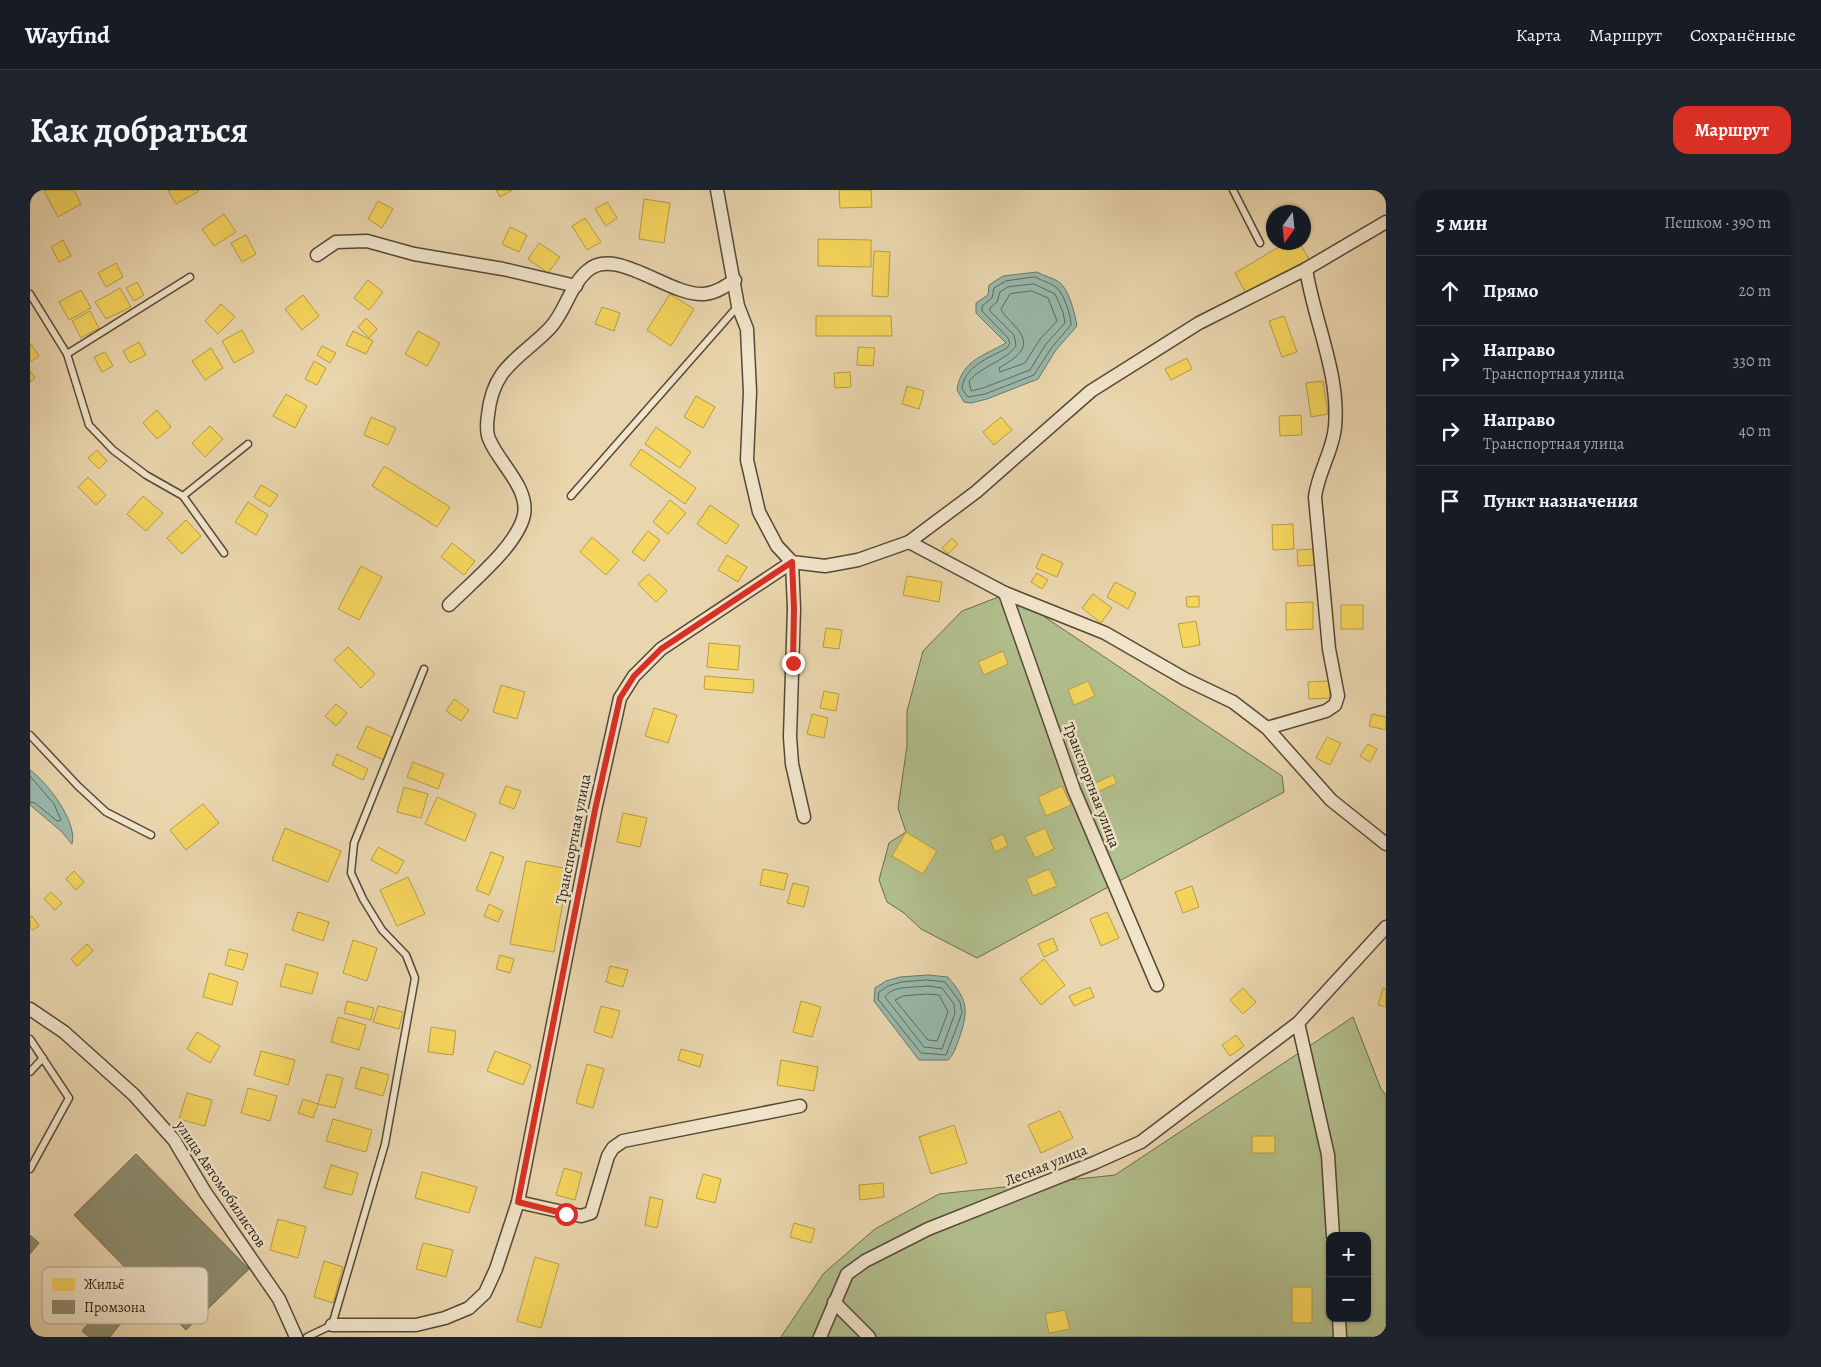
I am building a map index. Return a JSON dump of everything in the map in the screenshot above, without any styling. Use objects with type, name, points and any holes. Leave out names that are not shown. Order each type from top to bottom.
[{"type":"street","points":[[717,190],[735,280],[738,306],[747,329],[750,392],[747,460],[759,512],[777,546],[792,562],[825,566],[858,560],[909,542],[976,492],[1091,392],[1199,323],[1306,269],[1386,222]]},
{"type":"street","points":[[317,255],[336,242],[367,240],[414,254],[503,269],[576,286]]},
{"type":"street","points":[[449,605],[507,544],[518,529],[524,515],[524,501],[520,489],[488,439],[490,398],[498,381],[513,359],[550,328],[586,271],[600,263],[615,263],[665,285],[704,294],[721,289],[735,280]]},
{"type":"street","points":[[1267,728],[1326,712],[1335,705],[1338,696],[1329,649],[1315,497],[1317,480],[1335,429],[1335,404],[1330,368],[1310,296],[1306,269]]},
{"type":"street","points":[[909,542],[1004,593],[1105,633],[1185,679],[1233,702],[1267,728],[1331,800],[1386,844]]},
{"type":"street","points":[[792,562],[794,609],[790,737],[792,764],[804,817]]},
{"type":"street","name":"Транспортная улица","points":[[332,1325],[416,1325],[445,1318],[469,1308],[485,1293],[496,1269],[518,1202],[595,810],[620,698],[634,676],[661,649],[792,562]]},
{"type":"street","name":"Транспортная улица","points":[[1004,593],[1074,790],[1157,985]]},
{"type":"street","name":"Лесная улица","points":[[820,1337],[847,1274],[866,1261],[928,1230],[1141,1142],[1298,1023],[1386,927]]},
{"type":"street","name":"улица Автомобилистов","points":[[30,1009],[43,1016],[78,1044],[134,1095],[174,1140],[205,1192],[279,1299],[296,1337]]},
{"type":"street","points":[[1298,1023],[1328,1155],[1334,1232]]},
{"type":"street","points":[[518,1202],[582,1216],[591,1212],[608,1156],[613,1148],[622,1141],[800,1106]]},
{"type":"street","points":[[834,1302],[868,1337]]},
{"type":"street","points":[[1339,1322],[1340,1337]]},
{"type":"lane","points":[[1232,190],[1260,243]]},
{"type":"lane","points":[[67,354],[190,277]]},
{"type":"lane","points":[[30,294],[67,354],[89,425],[114,450],[146,475],[183,496],[224,553]]},
{"type":"lane","points":[[571,496],[738,306]]},
{"type":"lane","points":[[183,496],[248,444]]},
{"type":"lane","points":[[307,1337],[332,1325],[385,1144],[415,978],[406,955],[382,930],[363,899],[351,872],[354,843],[424,668]]},
{"type":"lane","points":[[30,735],[78,786],[106,812],[151,835]]},
{"type":"lane","points":[[30,1039],[69,1098],[30,1169]]},
{"type":"lane","points":[[30,1072],[43,1058]]},
{"type":"green space","points":[[1009,593],[1282,776],[1284,792],[977,958],[921,929],[904,913],[887,902],[879,880],[889,843],[906,832],[898,808],[907,746],[907,711],[923,651],[962,611]]},
{"type":"green space","points":[[1353,1017],[1381,1089],[1386,1095],[1386,1337],[781,1337],[824,1273],[875,1229],[939,1194],[1115,1175]]},
{"type":"water","points":[[1037,272],[1063,285],[1071,302],[1077,326],[1056,350],[1038,379],[987,399],[971,403],[964,402],[957,390],[963,372],[981,356],[1006,343],[976,313],[976,303],[988,295],[989,285],[1003,276]]},
{"type":"water","points":[[30,770],[45,784],[60,803],[73,835],[72,844],[61,831],[30,805]]},
{"type":"water","points":[[928,975],[948,977],[960,993],[965,1006],[964,1020],[959,1039],[955,1050],[948,1060],[919,1060],[874,1001],[875,988],[886,981],[900,977]]},
{"type":"building: Жильё","points":[[74,190],[81,204],[58,217],[44,191]]},
{"type":"building: Жильё","points":[[168,190],[198,190],[199,191],[176,204]]},
{"type":"building: Жильё","points":[[496,190],[512,190],[500,197]]},
{"type":"building: Жильё","points":[[839,190],[871,190],[872,207],[840,208]]},
{"type":"building: Жильё","points":[[644,199],[670,203],[664,243],[639,239]]},
{"type":"building: Жильё","points":[[378,201],[393,209],[382,228],[368,219]]},
{"type":"building: Жильё","points":[[607,202],[617,218],[606,226],[595,209]]},
{"type":"building: Жильё","points":[[224,214],[236,232],[214,246],[202,229]]},
{"type":"building: Жильё","points":[[585,218],[601,242],[587,250],[572,226]]},
{"type":"building: Жильё","points":[[510,227],[527,235],[519,252],[502,244]]},
{"type":"building: Жильё","points":[[246,235],[256,254],[242,262],[231,243]]},
{"type":"building: Жильё","points":[[818,239],[871,240],[871,267],[818,266]]},
{"type":"building: Жильё","points":[[63,240],[71,256],[59,262],[51,247]]},
{"type":"building: Жильё","points":[[539,243],[560,257],[548,273],[528,259]]},
{"type":"building: Жильё","points":[[1274,250],[1304,250],[1309,259],[1247,295],[1235,273]]},
{"type":"building: Жильё","points":[[874,251],[890,252],[888,297],[872,296]]},
{"type":"building: Жильё","points":[[116,263],[123,277],[106,287],[98,273]]},
{"type":"building: Жильё","points":[[368,280],[383,292],[369,310],[354,298]]},
{"type":"building: Жильё","points":[[137,282],[144,295],[134,301],[126,288]]},
{"type":"building: Жильё","points":[[120,288],[131,307],[106,319],[95,302]]},
{"type":"building: Жильё","points":[[81,290],[91,308],[69,320],[59,302]]},
{"type":"building: Жильё","points":[[670,294],[694,309],[671,346],[647,330]]},
{"type":"building: Жильё","points":[[303,295],[319,316],[302,330],[285,309]]},
{"type":"building: Жильё","points":[[221,304],[235,317],[218,334],[205,321]]},
{"type":"building: Жильё","points":[[602,307],[620,313],[614,331],[595,324]]},
{"type":"building: Жильё","points":[[90,311],[99,328],[81,338],[72,321]]},
{"type":"building: Жильё","points":[[816,316],[891,316],[892,336],[816,336]]},
{"type":"building: Жильё","points":[[1284,316],[1297,352],[1282,357],[1269,321]]},
{"type":"building: Жильё","points":[[366,318],[377,329],[369,338],[358,327]]},
{"type":"building: Жильё","points":[[242,330],[254,352],[234,363],[222,341]]},
{"type":"building: Жильё","points":[[353,331],[373,341],[366,354],[346,345]]},
{"type":"building: Жильё","points":[[418,331],[440,343],[427,366],[405,354]]},
{"type":"building: Жильё","points":[[139,342],[146,355],[130,363],[123,351]]},
{"type":"building: Жильё","points":[[30,343],[39,356],[30,362]]},
{"type":"building: Жильё","points":[[322,346],[336,353],[330,363],[317,355]]},
{"type":"building: Жильё","points":[[858,347],[875,348],[873,366],[857,365]]},
{"type":"building: Жильё","points":[[211,348],[223,368],[205,380],[192,361]]},
{"type":"building: Жильё","points":[[105,352],[113,366],[102,372],[94,357]]},
{"type":"building: Жильё","points":[[1187,358],[1192,369],[1171,380],[1165,369]]},
{"type":"building: Жильё","points":[[314,361],[326,368],[317,385],[305,379]]},
{"type":"building: Жильё","points":[[30,371],[35,378],[30,382]]},
{"type":"building: Жильё","points":[[850,372],[851,387],[835,388],[834,373]]},
{"type":"building: Жильё","points":[[1323,381],[1328,414],[1311,417],[1306,383]]},
{"type":"building: Жильё","points":[[907,386],[924,391],[919,409],[902,404]]},
{"type":"building: Жильё","points":[[286,394],[307,406],[295,428],[273,416]]},
{"type":"building: Жильё","points":[[696,396],[715,407],[703,428],[684,417]]},
{"type":"building: Жильё","points":[[157,410],[171,427],[157,439],[143,423]]},
{"type":"building: Жильё","points":[[1301,415],[1302,435],[1280,436],[1279,416]]},
{"type":"building: Жильё","points":[[371,417],[396,428],[388,445],[364,435]]},
{"type":"building: Жильё","points":[[1001,417],[1012,430],[994,445],[983,432]]},
{"type":"building: Жильё","points":[[210,426],[223,439],[205,457],[192,443]]},
{"type":"building: Жильё","points":[[656,427],[691,452],[680,468],[645,444]]},
{"type":"building: Жильё","points":[[641,449],[696,488],[685,504],[630,465]]},
{"type":"building: Жильё","points":[[97,450],[107,461],[99,469],[88,458]]},
{"type":"building: Жильё","points":[[384,466],[450,507],[437,527],[372,486]]},
{"type":"building: Жильё","points":[[88,477],[106,495],[96,505],[78,487]]},
{"type":"building: Жильё","points":[[261,485],[278,495],[270,507],[254,497]]},
{"type":"building: Жильё","points":[[143,496],[163,513],[146,531],[127,514]]},
{"type":"building: Жильё","points":[[670,500],[686,513],[668,534],[653,522]]},
{"type":"building: Жильё","points":[[248,502],[268,515],[256,535],[235,522]]},
{"type":"building: Жильё","points":[[710,505],[739,525],[726,544],[697,524]]},
{"type":"building: Жильё","points":[[186,520],[201,536],[182,554],[167,538]]},
{"type":"building: Жильё","points":[[1293,524],[1294,549],[1273,550],[1272,525]]},
{"type":"building: Жильё","points":[[648,531],[660,540],[644,561],[632,552]]},
{"type":"building: Жильё","points":[[592,537],[619,560],[606,575],[580,552]]},
{"type":"building: Жильё","points":[[952,538],[958,544],[948,554],[942,548]]},
{"type":"building: Жильё","points":[[452,543],[475,561],[464,575],[441,557]]},
{"type":"building: Жильё","points":[[1314,549],[1315,565],[1298,566],[1297,550]]},
{"type":"building: Жильё","points":[[1042,554],[1063,563],[1057,577],[1036,568]]},
{"type":"building: Жильё","points":[[727,555],[747,567],[738,582],[718,570]]},
{"type":"building: Жильё","points":[[361,566],[382,577],[359,620],[338,609]]},
{"type":"building: Жильё","points":[[1037,573],[1048,580],[1042,589],[1031,582]]},
{"type":"building: Жильё","points":[[649,574],[667,591],[656,602],[638,584]]},
{"type":"building: Жильё","points":[[907,576],[942,582],[939,602],[903,595]]},
{"type":"building: Жильё","points":[[1115,582],[1136,593],[1128,609],[1107,597]]},
{"type":"building: Жильё","points":[[1093,594],[1112,608],[1101,623],[1082,608]]},
{"type":"building: Жильё","points":[[1199,596],[1199,607],[1187,607],[1186,597]]},
{"type":"building: Жильё","points":[[1313,602],[1313,629],[1286,630],[1286,603]]},
{"type":"building: Жильё","points":[[1341,605],[1363,605],[1363,629],[1341,629]]},
{"type":"building: Жильё","points":[[1196,621],[1200,645],[1183,648],[1178,624]]},
{"type":"building: Жильё","points":[[826,628],[842,630],[839,649],[823,647]]},
{"type":"building: Жильё","points":[[709,643],[740,646],[738,670],[707,667]]},
{"type":"building: Жильё","points":[[348,647],[375,674],[361,688],[334,660]]},
{"type":"building: Жильё","points":[[1003,651],[1008,664],[984,675],[978,662]]},
{"type":"building: Жильё","points":[[705,676],[754,680],[753,693],[704,689]]},
{"type":"building: Жильё","points":[[1088,681],[1095,696],[1074,705],[1068,690]]},
{"type":"building: Жильё","points":[[1329,681],[1330,698],[1309,699],[1308,682]]},
{"type":"building: Жильё","points":[[501,685],[525,692],[517,719],[493,712]]},
{"type":"building: Жильё","points":[[824,691],[839,694],[836,711],[820,708]]},
{"type":"building: Жильё","points":[[454,699],[469,710],[461,721],[446,711]]},
{"type":"building: Жильё","points":[[336,704],[347,713],[336,726],[325,716]]},
{"type":"building: Жильё","points":[[654,708],[677,715],[668,743],[645,736]]},
{"type":"building: Жильё","points":[[812,714],[828,718],[824,738],[807,734]]},
{"type":"building: Жильё","points":[[1372,714],[1386,717],[1386,730],[1369,726]]},
{"type":"building: Жильё","points":[[367,726],[394,738],[384,760],[357,748]]},
{"type":"building: Жильё","points":[[1327,737],[1341,743],[1330,765],[1316,758]]},
{"type":"building: Жильё","points":[[1368,744],[1377,749],[1370,762],[1360,756]]},
{"type":"building: Жильё","points":[[337,754],[368,769],[363,780],[332,765]]},
{"type":"building: Жильё","points":[[413,762],[444,774],[438,789],[407,777]]},
{"type":"building: Жильё","points":[[1113,775],[1117,783],[1095,793],[1091,785]]},
{"type":"building: Жильё","points":[[506,786],[521,791],[514,809],[499,803]]},
{"type":"building: Жильё","points":[[1062,786],[1071,805],[1046,816],[1038,797]]},
{"type":"building: Жильё","points":[[404,787],[428,794],[421,818],[397,812]]},
{"type":"building: Жильё","points":[[437,797],[476,814],[465,841],[425,824]]},
{"type":"building: Жильё","points":[[203,804],[219,823],[186,850],[170,830]]},
{"type":"building: Жильё","points":[[623,813],[647,818],[640,847],[617,842]]},
{"type":"building: Жильё","points":[[285,828],[341,851],[328,882],[272,860]]},
{"type":"building: Жильё","points":[[1045,828],[1054,849],[1035,858],[1025,837]]},
{"type":"building: Жильё","points":[[906,832],[937,851],[923,874],[892,856]]},
{"type":"building: Жильё","points":[[1003,834],[1008,846],[995,852],[990,840]]},
{"type":"building: Жильё","points":[[378,847],[404,861],[397,874],[371,860]]},
{"type":"building: Жильё","points":[[491,852],[504,857],[489,895],[476,890]]},
{"type":"building: Жильё","points":[[526,861],[569,869],[554,952],[510,944]]},
{"type":"building: Жильё","points":[[763,869],[788,874],[784,890],[760,885]]},
{"type":"building: Жильё","points":[[1049,869],[1057,886],[1033,896],[1026,879]]},
{"type":"building: Жильё","points":[[74,871],[84,882],[76,890],[66,879]]},
{"type":"building: Жильё","points":[[408,877],[425,914],[397,926],[380,890]]},
{"type":"building: Жильё","points":[[793,883],[809,887],[804,907],[787,903]]},
{"type":"building: Жильё","points":[[1192,886],[1199,907],[1183,913],[1175,892]]},
{"type":"building: Жильё","points":[[51,892],[62,903],[55,910],[44,899]]},
{"type":"building: Жильё","points":[[489,904],[503,911],[498,922],[484,916]]},
{"type":"building: Жильё","points":[[298,912],[329,922],[323,941],[292,930]]},
{"type":"building: Жильё","points":[[1107,912],[1119,938],[1101,946],[1090,919]]},
{"type":"building: Жильё","points":[[32,916],[39,926],[33,930],[30,927],[30,917]]},
{"type":"building: Жильё","points":[[1053,938],[1058,950],[1044,957],[1038,944]]},
{"type":"building: Жильё","points":[[353,940],[377,948],[367,981],[343,973]]},
{"type":"building: Жильё","points":[[87,944],[93,951],[77,966],[71,959]]},
{"type":"building: Жильё","points":[[229,949],[248,954],[243,970],[225,965]]},
{"type":"building: Жильё","points":[[500,955],[514,959],[510,973],[496,969]]},
{"type":"building: Жильё","points":[[1044,959],[1065,985],[1041,1005],[1020,979]]},
{"type":"building: Жильё","points":[[286,964],[318,973],[312,994],[280,986]]},
{"type":"building: Жильё","points":[[610,966],[628,970],[623,987],[606,982]]},
{"type":"building: Жильё","points":[[209,973],[238,982],[232,1005],[203,997]]},
{"type":"building: Жильё","points":[[1090,987],[1094,997],[1074,1006],[1069,996]]},
{"type":"building: Жильё","points":[[1243,988],[1256,1002],[1243,1014],[1230,1000]]},
{"type":"building: Жильё","points":[[1383,988],[1386,989],[1386,1007],[1378,1005]]},
{"type":"building: Жильё","points":[[347,1001],[374,1008],[371,1020],[344,1013]]},
{"type":"building: Жильё","points":[[801,1001],[821,1007],[812,1037],[793,1032]]},
{"type":"building: Жильё","points":[[378,1006],[403,1012],[399,1029],[373,1022]]},
{"type":"building: Жильё","points":[[601,1006],[620,1011],[612,1038],[594,1032]]},
{"type":"building: Жильё","points":[[338,1017],[366,1025],[359,1050],[331,1042]]},
{"type":"building: Жильё","points":[[431,1027],[456,1031],[453,1055],[428,1052]]},
{"type":"building: Жильё","points":[[197,1032],[220,1046],[210,1063],[187,1049]]},
{"type":"building: Жильё","points":[[1236,1035],[1244,1046],[1230,1056],[1222,1045]]},
{"type":"building: Жильё","points":[[681,1049],[703,1055],[700,1067],[678,1060]]},
{"type":"building: Жильё","points":[[261,1051],[295,1060],[288,1085],[254,1075]]},
{"type":"building: Жильё","points":[[495,1051],[531,1065],[523,1085],[487,1071]]},
{"type":"building: Жильё","points":[[781,1060],[818,1067],[814,1091],[777,1085]]},
{"type":"building: Жильё","points":[[587,1064],[604,1069],[593,1108],[576,1103]]},
{"type":"building: Жильё","points":[[361,1067],[389,1075],[383,1096],[355,1088]]},
{"type":"building: Жильё","points":[[327,1074],[343,1078],[335,1108],[318,1104]]},
{"type":"building: Жильё","points":[[248,1088],[277,1096],[270,1121],[241,1113]]},
{"type":"building: Жильё","points":[[187,1093],[212,1100],[205,1126],[179,1119]]},
{"type":"building: Жильё","points":[[303,1099],[318,1104],[313,1118],[298,1113]]},
{"type":"building: Жильё","points":[[1060,1111],[1073,1138],[1041,1153],[1028,1125]]},
{"type":"building: Жильё","points":[[333,1119],[372,1130],[366,1152],[326,1141]]},
{"type":"building: Жильё","points":[[954,1125],[967,1163],[931,1174],[919,1137]]},
{"type":"building: Жильё","points":[[1252,1136],[1275,1136],[1275,1153],[1252,1153]]},
{"type":"building: Жильё","points":[[331,1165],[358,1173],[352,1195],[324,1188]]},
{"type":"building: Жильё","points":[[564,1168],[582,1173],[575,1200],[556,1195]]},
{"type":"building: Жильё","points":[[422,1172],[477,1187],[469,1213],[415,1198]]},
{"type":"building: Жильё","points":[[703,1174],[721,1179],[715,1203],[696,1198]]},
{"type":"building: Жильё","points":[[883,1183],[884,1197],[860,1200],[859,1185]]},
{"type":"building: Жильё","points":[[650,1197],[663,1200],[657,1228],[645,1225]]},
{"type":"building: Жильё","points":[[278,1219],[306,1227],[298,1258],[270,1250]]},
{"type":"building: Жильё","points":[[794,1223],[815,1229],[811,1243],[790,1237]]},
{"type":"building: Жильё","points":[[423,1243],[453,1250],[446,1277],[416,1269]]},
{"type":"building: Жильё","points":[[535,1257],[559,1264],[541,1328],[517,1321]]},
{"type":"building: Жильё","points":[[324,1261],[343,1267],[333,1303],[314,1297]]},
{"type":"building: Жильё","points":[[1292,1287],[1312,1287],[1312,1323],[1292,1323]]},
{"type":"building: Жильё","points":[[1065,1310],[1070,1329],[1049,1333],[1045,1314]]},
{"type":"building: Промзона","points":[[136,1154],[249,1269],[208,1309],[208,1267],[125,1267],[74,1215]]},
{"type":"building: Промзона","points":[[30,1235],[39,1243],[30,1254]]},
{"type":"building: Промзона","points":[[88,1324],[120,1324],[110,1337],[89,1337],[82,1331]]},
{"type":"building: Промзона","points":[[180,1324],[192,1324],[186,1330]]},
{"type":"route","points":[[566,1214],[518,1202],[595,810],[620,698],[634,676],[661,649],[792,562],[794,609],[793,663]]}]
